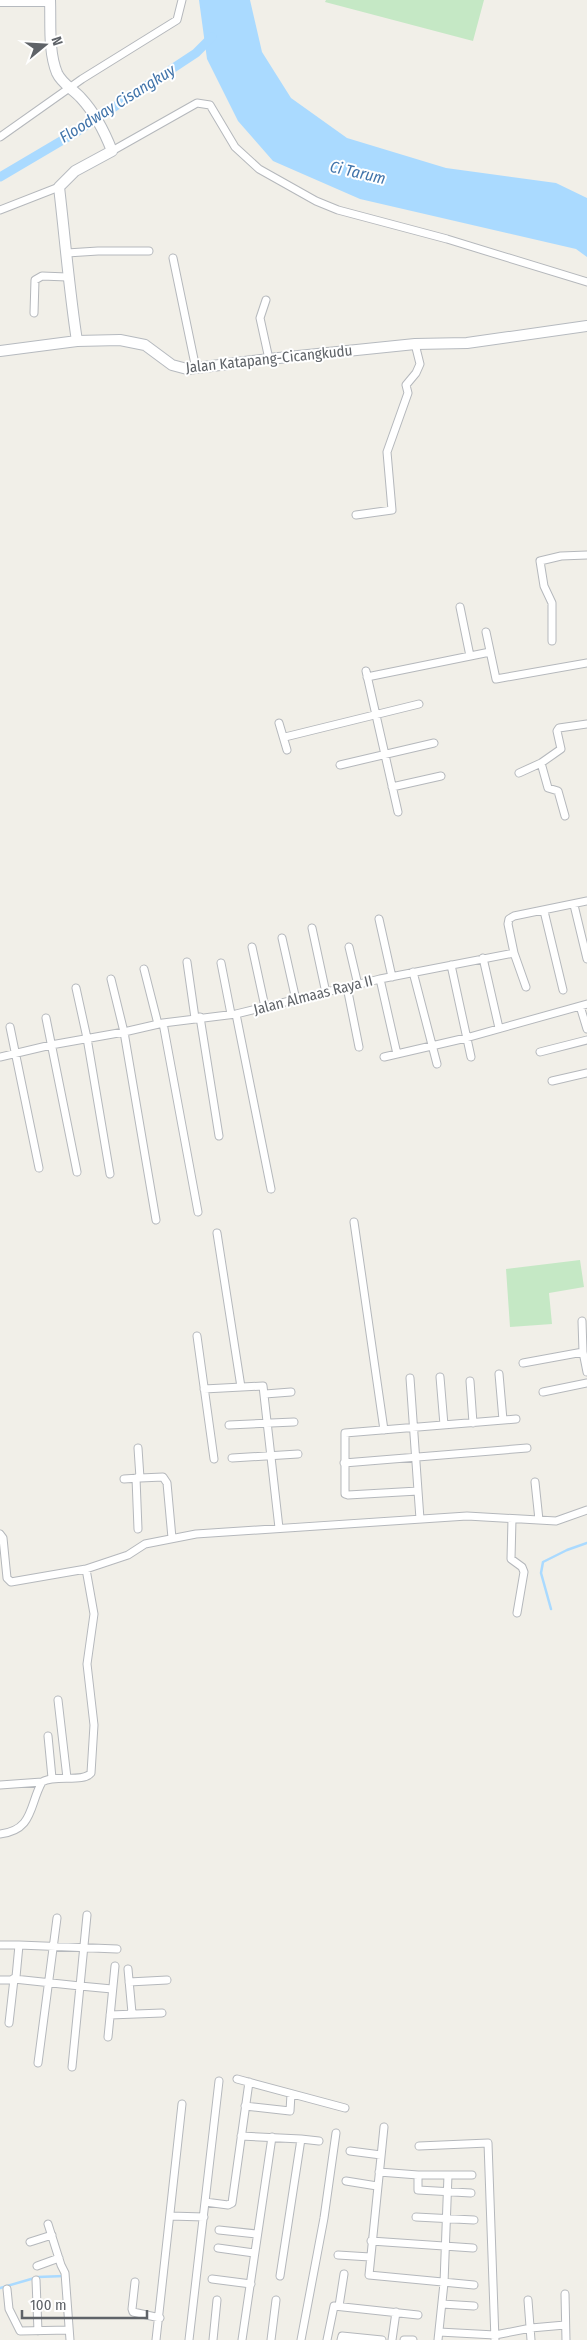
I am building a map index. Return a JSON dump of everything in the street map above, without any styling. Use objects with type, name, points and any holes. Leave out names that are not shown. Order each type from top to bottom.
[{"type":"street","points":[[0,1],[50,0],[54,61],[57,73],[70,89],[81,98],[107,138],[112,151]]},
{"type":"street","points":[[0,137],[82,79],[177,20],[182,0]]},
{"type":"street","points":[[0,210],[59,187],[75,171],[197,103],[203,102],[210,105],[236,148],[259,170],[316,201],[338,210],[447,239],[587,282]]},
{"type":"street","points":[[59,187],[67,254],[67,277],[77,341]]},
{"type":"street","points":[[67,254],[149,250]]},
{"type":"street","points":[[173,258],[196,369]]},
{"type":"street","points":[[34,314],[35,280],[42,276],[67,277]]},
{"type":"street","points":[[266,300],[260,318],[269,359]]},
{"type":"street","name":"Jalan Katapang-Cicangkudu","points":[[0,351],[77,341],[134,341],[145,345],[172,365],[196,369],[269,359],[415,344],[467,344],[587,326]]},
{"type":"street","points":[[356,515],[392,510],[387,452],[408,393],[406,385],[416,373],[420,364],[415,344]]},
{"type":"street","points":[[552,640],[552,602],[544,586],[540,561],[561,556],[587,555]]},
{"type":"street","points":[[460,608],[470,656]]},
{"type":"street","points":[[486,632],[496,679],[587,663]]},
{"type":"street","points":[[398,812],[366,674],[490,652]]},
{"type":"street","points":[[285,737],[419,704]]},
{"type":"street","points":[[279,723],[285,737],[287,750]]},
{"type":"street","points":[[518,773],[541,763],[561,749],[557,731],[559,728],[587,724]]},
{"type":"street","points":[[340,765],[434,743]]},
{"type":"street","points":[[541,763],[548,788],[558,790],[564,816]]},
{"type":"street","points":[[392,787],[441,776]]},
{"type":"street","points":[[526,987],[514,952],[508,924],[509,919],[514,916],[587,901]]},
{"type":"street","points":[[574,905],[587,959]]},
{"type":"street","points":[[544,911],[563,990]]},
{"type":"street","points":[[379,919],[392,977]]},
{"type":"street","points":[[312,928],[326,992]]},
{"type":"street","points":[[282,938],[296,1000]]},
{"type":"street","points":[[252,946],[265,1008]]},
{"type":"street","points":[[349,947],[358,985]]},
{"type":"street","name":"Jalan Almaas Raya II","points":[[0,1057],[51,1044],[197,1017],[234,1014],[265,1008],[380,979],[514,952]]},
{"type":"street","points":[[483,958],[499,1028]]},
{"type":"street","points":[[186,962],[220,1136]]},
{"type":"street","points":[[221,963],[234,1014],[270,1189]]},
{"type":"street","points":[[451,965],[471,1057]]},
{"type":"street","points":[[144,969],[160,1024],[198,1212]]},
{"type":"street","points":[[413,972],[437,1064]]},
{"type":"street","points":[[111,979],[124,1032],[156,1220]]},
{"type":"street","points":[[380,979],[397,1054]]},
{"type":"street","points":[[76,988],[87,1038],[110,1174]]},
{"type":"street","points":[[346,988],[359,1047]]},
{"type":"street","points":[[384,1057],[466,1038],[584,1005],[587,1030]]},
{"type":"street","points":[[46,1018],[77,1172]]},
{"type":"street","points":[[10,1027],[39,1168]]},
{"type":"street","points":[[540,1052],[587,1040]]},
{"type":"street","points":[[552,1081],[587,1073]]},
{"type":"street","points":[[354,1222],[384,1430]]},
{"type":"street","points":[[218,1234],[241,1387]]},
{"type":"street","points":[[582,1321],[583,1352],[587,1372]]},
{"type":"street","points":[[198,1336],[214,1459]]},
{"type":"street","points":[[523,1364],[583,1352]]},
{"type":"street","points":[[499,1374],[503,1420]]},
{"type":"street","points":[[440,1377],[444,1425]]},
{"type":"street","points":[[410,1378],[420,1519]]},
{"type":"street","points":[[470,1381],[473,1423]]},
{"type":"street","points":[[543,1392],[587,1383]]},
{"type":"street","points":[[204,1389],[263,1386],[279,1528]]},
{"type":"street","points":[[265,1394],[291,1392]]},
{"type":"street","points":[[418,1491],[345,1494],[345,1433],[516,1419]]},
{"type":"street","points":[[229,1425],[294,1422]]},
{"type":"street","points":[[138,1448],[138,1529]]},
{"type":"street","points":[[344,1463],[416,1459],[527,1448]]},
{"type":"street","points":[[232,1458],[298,1454]]},
{"type":"street","points":[[124,1479],[163,1477],[166,1479],[172,1538]]},
{"type":"street","points":[[534,1482],[539,1520]]},
{"type":"street","points":[[0,1534],[3,1538],[8,1581],[86,1569],[128,1555],[145,1544],[196,1534],[467,1516],[561,1520],[587,1510]]},
{"type":"street","points":[[512,1519],[511,1559],[522,1567],[524,1572],[517,1613]]},
{"type":"street","points":[[0,1785],[42,1782],[52,1778],[84,1778],[90,1775],[94,1736],[86,1672],[94,1614],[86,1569]]},
{"type":"street","points":[[58,1700],[67,1778]]},
{"type":"street","points":[[48,1736],[52,1778]]},
{"type":"street","points":[[0,1834],[17,1830],[26,1821],[42,1782]]},
{"type":"street","points":[[72,2067],[87,1915]]},
{"type":"street","points":[[38,2063],[57,1918]]},
{"type":"street","points":[[0,1945],[117,1949]]},
{"type":"street","points":[[9,2023],[19,1945]]},
{"type":"street","points":[[108,2036],[116,1966]]},
{"type":"street","points":[[128,1969],[132,2014]]},
{"type":"street","points":[[0,1980],[14,1979],[112,1989]]},
{"type":"street","points":[[129,1982],[167,1980]]},
{"type":"street","points":[[110,2015],[162,2013]]},
{"type":"street","points":[[237,2079],[345,2108]]},
{"type":"street","points":[[189,2340],[219,2081]]},
{"type":"street","points":[[205,2202],[228,2205],[232,2203],[249,2082]]},
{"type":"street","points":[[245,2106],[290,2112],[291,2094]]},
{"type":"street","points":[[156,2340],[160,2318],[182,2104]]},
{"type":"street","points":[[384,2127],[371,2241],[370,2277],[474,2285]]},
{"type":"street","points":[[301,2340],[324,2218],[336,2133]]},
{"type":"street","points":[[241,2136],[319,2141]]},
{"type":"street","points":[[242,2340],[272,2137]]},
{"type":"street","points":[[280,2276],[302,2139]]},
{"type":"street","points":[[420,2146],[488,2143],[495,2338]]},
{"type":"street","points":[[350,2151],[381,2155]]},
{"type":"street","points":[[379,2172],[418,2175],[472,2175]]},
{"type":"street","points":[[418,2175],[418,2190],[472,2193]]},
{"type":"street","points":[[448,2175],[448,2219],[439,2336],[495,2338],[531,2328],[566,2325]]},
{"type":"street","points":[[346,2181],[377,2186]]},
{"type":"street","points":[[170,2216],[204,2217]]},
{"type":"street","points":[[416,2217],[474,2220]]},
{"type":"street","points":[[48,2224],[67,2280],[70,2340]]},
{"type":"street","points":[[220,2230],[257,2234]]},
{"type":"street","points":[[30,2242],[52,2235]]},
{"type":"street","points":[[371,2241],[446,2248],[473,2248]]},
{"type":"street","points":[[218,2248],[254,2253]]},
{"type":"street","points":[[338,2255],[370,2257]]},
{"type":"street","points":[[37,2266],[59,2258]]},
{"type":"street","points":[[339,2306],[344,2274]]},
{"type":"street","points":[[212,2279],[251,2284]]},
{"type":"street","points":[[36,2280],[38,2331]]},
{"type":"street","points":[[135,2282],[132,2309],[134,2312],[160,2318]]},
{"type":"street","points":[[7,2289],[10,2309],[20,2332],[69,2330]]},
{"type":"street","points":[[565,2294],[566,2340]]},
{"type":"street","points":[[213,2340],[217,2300]]},
{"type":"street","points":[[271,2340],[276,2300]]},
{"type":"street","points":[[528,2300],[531,2340]]},
{"type":"street","points":[[442,2304],[474,2306]]},
{"type":"street","points":[[382,2340],[328,2337],[334,2306],[418,2315]]},
{"type":"street","points":[[392,2340],[396,2312]]},
{"type":"street","points":[[404,2340],[413,2340]]},
{"type":"green space","points":[[326,0],[484,0],[473,41],[325,2]]},
{"type":"green space","points":[[580,1260],[584,1287],[549,1293],[552,1324],[510,1327],[506,1269]]},
{"type":"water","name":"Ci Tarum","points":[[199,0],[250,0],[262,52],[291,98],[347,138],[446,168],[556,183],[587,198],[587,257],[576,249],[360,199],[273,161],[238,121],[207,59]]},
{"type":"waterway","name":"Floodway Cisangkuy","points":[[0,177],[78,131],[196,53],[212,37]]},
{"type":"waterway","points":[[551,1609],[541,1573],[543,1562],[567,1550],[587,1543]]},
{"type":"waterway","points":[[0,2288],[38,2277],[64,2276]]}]
